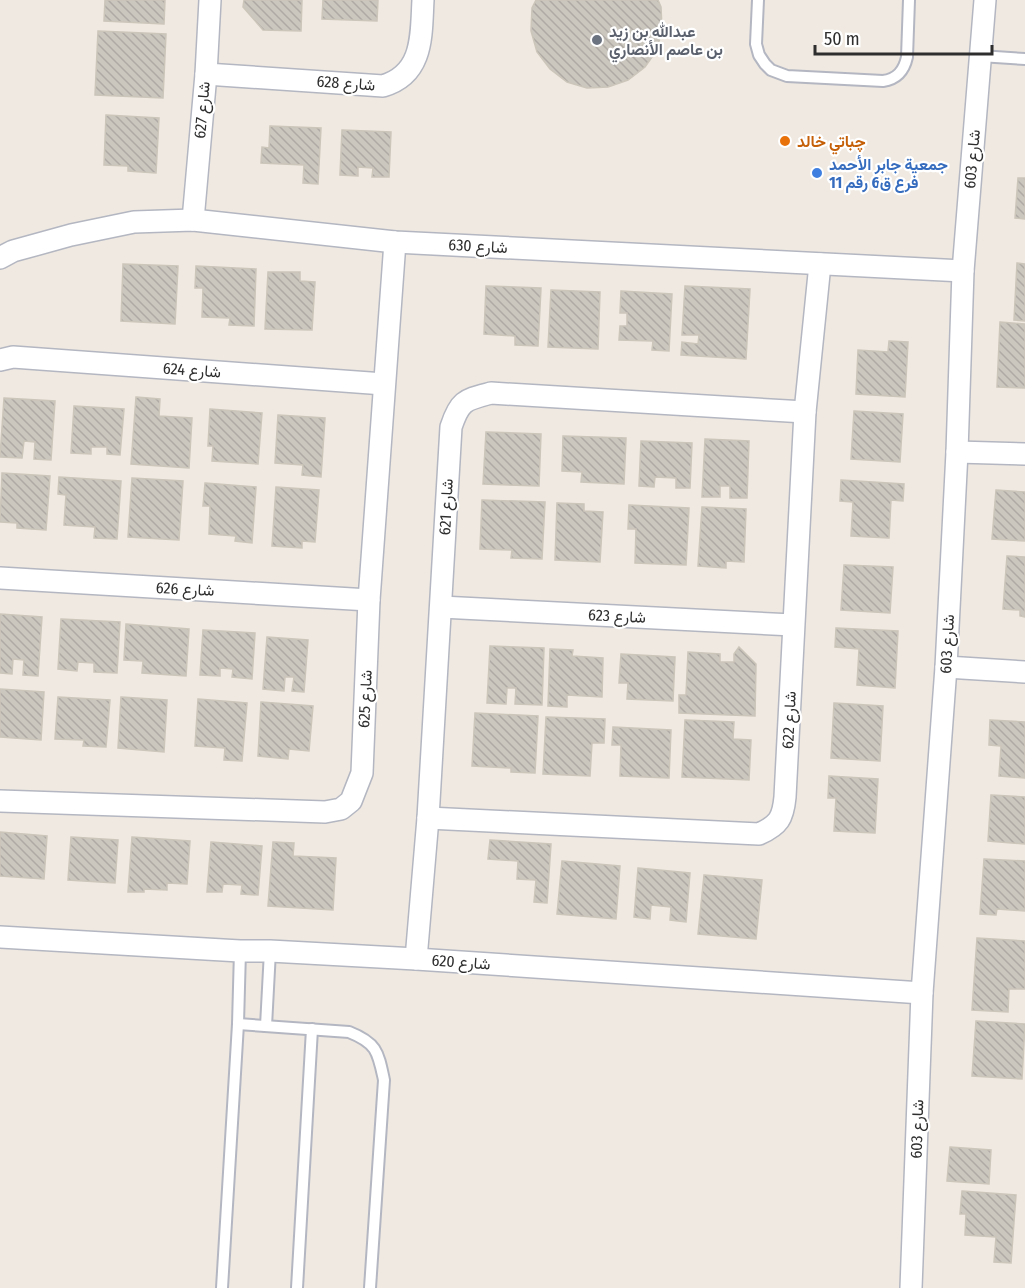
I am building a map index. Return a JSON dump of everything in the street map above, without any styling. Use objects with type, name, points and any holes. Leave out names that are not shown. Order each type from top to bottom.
[{"type":"street","name":"شارع 627","points":[[193,220],[210,0]]},
{"type":"street","name":"شارع 628","points":[[206,74],[383,86],[395,82],[406,73],[420,45],[423,0]]},
{"type":"street","name":"شارع 603","points":[[911,1288],[922,993],[946,667],[963,271],[985,0]]},
{"type":"street","name":"شارع 630","points":[[0,258],[13,251],[71,235],[134,222],[193,220],[395,242],[963,271]]},
{"type":"street","name":"شارع 625","points":[[0,801],[325,812],[341,809],[351,801],[362,773],[369,600],[395,242]]},
{"type":"street","name":"شارع 622","points":[[428,818],[759,834],[770,829],[778,821],[783,813],[805,412],[820,264]]},
{"type":"street","name":"شارع 624","points":[[0,360],[13,357],[384,384]]},
{"type":"street","name":"شارع 621","points":[[416,959],[428,818],[451,427],[456,411],[465,401],[491,393],[805,412]]},
{"type":"street","points":[[957,452],[1025,454]]},
{"type":"street","name":"شارع 626","points":[[0,579],[369,600]]},
{"type":"street","name":"شارع 623","points":[[441,607],[793,626]]},
{"type":"street","points":[[946,667],[1025,672]]},
{"type":"street","name":"شارع 620","points":[[0,937],[416,959],[922,993]]},
{"type":"lane","points":[[758,0],[756,45],[759,55],[771,70],[787,76],[882,81],[896,77],[906,65],[909,0]]},
{"type":"lane","points":[[980,56],[1025,59]]},
{"type":"lane","points":[[222,1288],[238,1024],[240,951]]},
{"type":"lane","points":[[266,1026],[270,951]]},
{"type":"lane","points":[[238,1024],[349,1032],[364,1038],[376,1050],[384,1080],[370,1288]]},
{"type":"lane","points":[[297,1288],[312,1029]]},
{"type":"building","points":[[105,0],[165,0],[164,24],[104,21]]},
{"type":"building","points":[[244,0],[302,0],[301,31],[263,30],[243,7]]},
{"type":"building","points":[[323,0],[378,0],[377,21],[322,19]]},
{"type":"building","name":"عبدالله بن زيد بن عاصم الأنصاري","points":[[536,0],[658,0],[661,7],[662,29],[657,50],[645,67],[628,80],[608,87],[587,88],[567,82],[550,69],[537,52],[531,31],[532,8]]},
{"type":"building","points":[[98,31],[166,34],[163,98],[95,95]]},
{"type":"building","points":[[106,115],[159,118],[156,173],[128,171],[128,166],[104,165]]},
{"type":"building","points":[[270,126],[321,128],[318,184],[303,183],[304,165],[261,163],[262,147],[269,148]]},
{"type":"building","points":[[342,130],[391,132],[389,177],[372,177],[373,168],[358,167],[358,176],[340,175]]},
{"type":"building","points":[[1018,178],[1025,178],[1025,219],[1015,218]]},
{"type":"building","points":[[1017,263],[1025,264],[1025,321],[1014,320]]},
{"type":"building","points":[[123,264],[178,266],[175,324],[121,321]]},
{"type":"building","points":[[196,266],[256,269],[254,326],[229,325],[230,318],[202,317],[203,288],[195,288]]},
{"type":"building","points":[[268,272],[300,272],[300,281],[315,282],[312,330],[265,329]]},
{"type":"building","points":[[486,286],[541,288],[538,346],[515,345],[515,336],[484,334]]},
{"type":"building","points":[[685,286],[750,289],[746,359],[681,355],[682,342],[698,344],[699,335],[682,335]]},
{"type":"building","points":[[551,290],[600,292],[598,349],[548,347]]},
{"type":"building","points":[[621,291],[672,294],[669,351],[652,350],[653,341],[619,340],[620,326],[627,326],[627,313],[620,313]]},
{"type":"building","points":[[1000,322],[1025,324],[1025,388],[997,387]]},
{"type":"building","points":[[889,341],[908,342],[905,397],[856,394],[858,350],[888,352]]},
{"type":"building","points":[[136,397],[160,399],[159,416],[192,418],[189,468],[131,464]]},
{"type":"building","points":[[4,398],[55,401],[51,460],[34,459],[35,442],[24,441],[22,458],[0,457]]},
{"type":"building","points":[[74,406],[124,409],[120,455],[107,454],[107,447],[91,447],[91,454],[71,453]]},
{"type":"building","points":[[210,409],[262,413],[258,464],[212,461],[213,446],[208,446]]},
{"type":"building","points":[[854,411],[903,414],[900,462],[851,459]]},
{"type":"building","points":[[278,415],[325,418],[321,477],[302,475],[303,465],[275,463]]},
{"type":"building","points":[[486,432],[541,434],[539,486],[483,484]]},
{"type":"building","points":[[563,436],[626,438],[624,484],[581,482],[582,472],[562,471]]},
{"type":"building","points":[[705,439],[749,441],[747,498],[730,498],[730,486],[720,486],[720,497],[702,497]]},
{"type":"building","points":[[641,441],[692,443],[690,488],[676,488],[676,478],[655,477],[654,487],[639,486]]},
{"type":"building","points":[[2,473],[50,476],[46,530],[17,528],[17,523],[0,522]]},
{"type":"building","points":[[59,477],[121,481],[117,539],[94,538],[95,527],[64,525],[66,495],[58,494]]},
{"type":"building","points":[[132,478],[183,481],[179,540],[128,537]]},
{"type":"building","points":[[841,480],[904,484],[903,501],[891,500],[889,538],[851,536],[853,502],[840,501]]},
{"type":"building","points":[[205,483],[256,487],[252,543],[235,541],[236,536],[209,534],[210,506],[203,506]]},
{"type":"building","points":[[276,487],[319,490],[315,542],[302,541],[302,548],[272,546]]},
{"type":"building","points":[[996,490],[1025,492],[1025,541],[992,539]]},
{"type":"building","points":[[482,500],[545,502],[542,559],[511,558],[512,550],[480,549]]},
{"type":"building","points":[[557,503],[584,504],[584,511],[603,512],[600,562],[555,560]]},
{"type":"building","points":[[629,505],[689,508],[686,565],[635,563],[636,529],[628,529]]},
{"type":"building","points":[[702,507],[746,509],[744,562],[726,561],[726,568],[698,566]]},
{"type":"building","points":[[1007,556],[1025,557],[1025,617],[1020,616],[1020,610],[1003,609]]},
{"type":"building","points":[[844,565],[893,567],[890,613],[841,610]]},
{"type":"building","points":[[0,614],[42,617],[38,676],[23,675],[24,660],[13,659],[12,674],[0,673]]},
{"type":"building","points":[[61,619],[120,622],[117,673],[94,672],[94,663],[78,662],[77,671],[58,669]]},
{"type":"building","points":[[126,624],[189,629],[186,676],[142,673],[143,661],[124,660]]},
{"type":"building","points":[[836,628],[898,631],[895,688],[857,685],[859,649],[835,647]]},
{"type":"building","points":[[203,630],[255,633],[252,679],[232,677],[233,669],[220,668],[220,676],[200,675]]},
{"type":"building","points":[[267,637],[308,640],[304,692],[292,691],[294,677],[285,677],[284,691],[263,689]]},
{"type":"building","points":[[490,646],[544,648],[542,705],[515,704],[516,688],[507,688],[506,704],[487,703]]},
{"type":"building","points":[[739,647],[756,664],[755,716],[679,713],[679,695],[686,695],[688,652],[720,654],[720,662],[734,662],[734,654]]},
{"type":"building","points":[[550,649],[573,650],[572,656],[603,658],[602,697],[567,695],[567,707],[548,706]]},
{"type":"building","points":[[621,654],[675,657],[673,701],[627,699],[628,683],[619,683]]},
{"type":"building","points":[[0,689],[44,692],[41,740],[0,737]]},
{"type":"building","points":[[58,697],[110,700],[106,747],[83,746],[84,740],[55,739]]},
{"type":"building","points":[[121,697],[167,700],[164,752],[118,748]]},
{"type":"building","points":[[198,699],[247,703],[242,761],[224,760],[225,748],[195,746]]},
{"type":"building","points":[[261,702],[313,706],[309,751],[289,749],[288,759],[258,756]]},
{"type":"building","points":[[834,703],[883,706],[880,761],[831,758]]},
{"type":"building","points":[[475,713],[538,716],[535,773],[511,772],[511,768],[472,766]]},
{"type":"building","points":[[546,717],[605,719],[604,743],[592,743],[590,776],[543,774]]},
{"type":"building","points":[[685,720],[734,722],[733,739],[751,740],[749,780],[682,777]]},
{"type":"building","points":[[990,720],[1025,722],[1025,778],[999,776],[1001,746],[989,745]]},
{"type":"building","points":[[613,727],[671,730],[669,778],[620,776],[621,745],[612,745]]},
{"type":"building","points":[[829,776],[878,779],[875,833],[834,831],[836,798],[828,798]]},
{"type":"building","points":[[991,795],[1025,797],[1025,844],[988,841]]},
{"type":"building","points":[[0,832],[47,836],[44,879],[0,876]]},
{"type":"building","points":[[71,837],[118,840],[115,883],[68,880]]},
{"type":"building","points":[[132,837],[190,841],[187,884],[167,883],[167,890],[144,889],[144,892],[128,892]]},
{"type":"building","points":[[490,840],[551,844],[547,903],[534,902],[536,880],[517,879],[518,861],[488,859]]},
{"type":"building","points":[[211,842],[262,846],[258,895],[241,894],[242,885],[223,884],[222,892],[207,892]]},
{"type":"building","points":[[273,842],[294,843],[293,856],[336,858],[333,910],[268,906]]},
{"type":"building","points":[[984,859],[1025,861],[1025,911],[997,909],[996,915],[980,914]]},
{"type":"building","points":[[562,861],[620,866],[616,919],[557,914]]},
{"type":"building","points":[[638,868],[690,873],[686,922],[670,920],[671,907],[651,905],[650,919],[634,917]]},
{"type":"building","points":[[704,875],[762,880],[756,939],[698,934]]},
{"type":"building","points":[[977,938],[1025,941],[1025,989],[1009,989],[1008,1012],[972,1010]]},
{"type":"building","points":[[976,1021],[1025,1024],[1022,1079],[972,1076]]},
{"type":"building","points":[[950,1147],[991,1150],[989,1184],[947,1181]]},
{"type":"building","points":[[962,1191],[1016,1195],[1011,1263],[994,1262],[996,1237],[965,1235],[966,1214],[960,1214]]},
{"type":"place","name":"عبدالله بن زيد بن عاصم الأنصاري","points":[[597,40]]},
{"type":"place","name":"چباتي خالد","points":[[785,141]]},
{"type":"place","name":"جمعية جابر الأحمد فرع ق6 رقم 11","points":[[817,173]]}]
